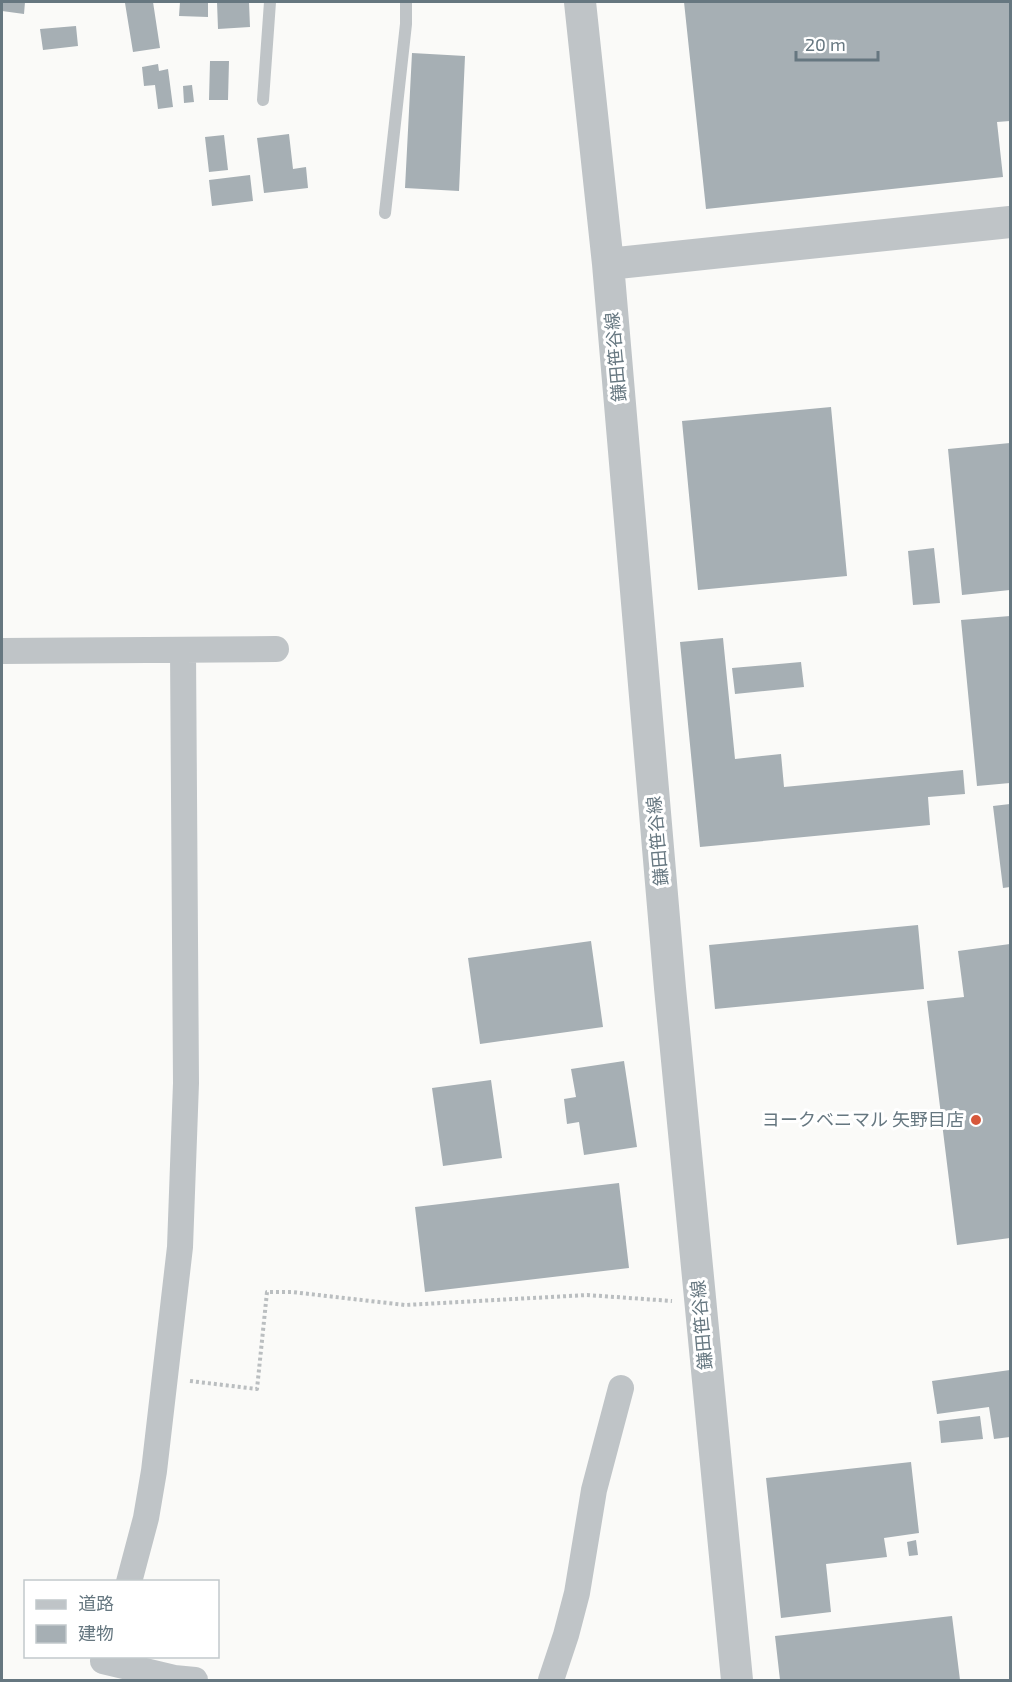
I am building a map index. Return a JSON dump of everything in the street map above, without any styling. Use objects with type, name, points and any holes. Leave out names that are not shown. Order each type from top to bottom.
[{"type":"street","name":"鎌田笹谷線","points":[[580,2],[608,264],[667,953],[737,1680]]},
{"type":"street","points":[[608,264],[1011,222]]},
{"type":"street","points":[[2,651],[276,649]]},
{"type":"street","points":[[129,1580],[148,1507],[180,1246],[185,1143],[183,650]]},
{"type":"street","points":[[551,1680],[566,1635],[576,1593],[594,1490],[621,1388]]},
{"type":"street","points":[[101,1666],[195,1680]]},
{"type":"lane","points":[[263,100],[270,2]]},
{"type":"lane","points":[[385,213],[406,24],[406,2]]},
{"type":"path","points":[[165,1378],[257,1389],[267,1292],[292,1292],[405,1305],[587,1295],[700,1304]]},
{"type":"building","points":[[2,2],[25,2],[24,14],[2,11]]},
{"type":"building","points":[[153,2],[160,48],[133,52],[125,3]]},
{"type":"building","points":[[180,2],[208,2],[208,17],[179,16]]},
{"type":"building","points":[[217,2],[249,2],[250,27],[218,29]]},
{"type":"building","points":[[684,2],[1010,2],[1010,121],[997,122],[1003,177],[706,209]]},
{"type":"building","points":[[76,26],[78,46],[43,50],[40,29]]},
{"type":"building","points":[[412,53],[465,56],[459,191],[405,188]]},
{"type":"building","points":[[210,61],[229,61],[228,100],[209,100]]},
{"type":"building","points":[[158,64],[159,71],[168,69],[173,107],[158,109],[155,85],[144,86],[142,67]]},
{"type":"building","points":[[192,85],[194,102],[184,103],[183,86]]},
{"type":"building","points":[[289,134],[293,169],[306,167],[308,188],[264,193],[257,138]]},
{"type":"building","points":[[224,135],[228,170],[209,172],[205,137]]},
{"type":"building","points":[[250,175],[253,201],[212,206],[209,180]]},
{"type":"building","points":[[831,407],[847,576],[698,590],[682,421]]},
{"type":"building","points":[[1010,443],[1010,590],[962,595],[948,449]]},
{"type":"building","points":[[934,548],[940,603],[913,605],[908,551]]},
{"type":"building","points":[[1010,616],[1010,783],[977,786],[961,620]]},
{"type":"building","points":[[723,638],[735,759],[781,754],[784,787],[963,770],[965,794],[928,797],[930,825],[700,847],[680,642]]},
{"type":"building","points":[[801,662],[804,687],[735,694],[732,668]]},
{"type":"building","points":[[1010,804],[1010,887],[1003,888],[993,806]]},
{"type":"building","points":[[918,925],[924,989],[715,1009],[709,945]]},
{"type":"building","points":[[591,941],[603,1027],[480,1044],[468,958]]},
{"type":"building","name":"ヨークベニマル 矢野目店","points":[[1010,944],[1010,1238],[957,1245],[927,1001],[964,997],[958,951]]},
{"type":"building","points":[[624,1061],[637,1147],[584,1155],[579,1122],[567,1124],[564,1099],[576,1097],[571,1069]]},
{"type":"building","points":[[491,1080],[502,1158],[443,1166],[432,1088]]},
{"type":"building","points":[[619,1183],[629,1268],[425,1292],[415,1207]]},
{"type":"building","points":[[1010,1370],[1010,1437],[994,1439],[989,1407],[937,1414],[932,1381]]},
{"type":"building","points":[[980,1416],[983,1439],[941,1443],[939,1421]]},
{"type":"building","points":[[911,1462],[919,1533],[884,1538],[887,1557],[826,1564],[831,1612],[781,1618],[766,1478]]},
{"type":"building","points":[[916,1540],[918,1555],[909,1556],[907,1542]]},
{"type":"building","points":[[952,1616],[960,1680],[780,1680],[775,1636]]},
{"type":"place","name":"ヨークベニマル 矢野目店","points":[[976,1120]]}]
